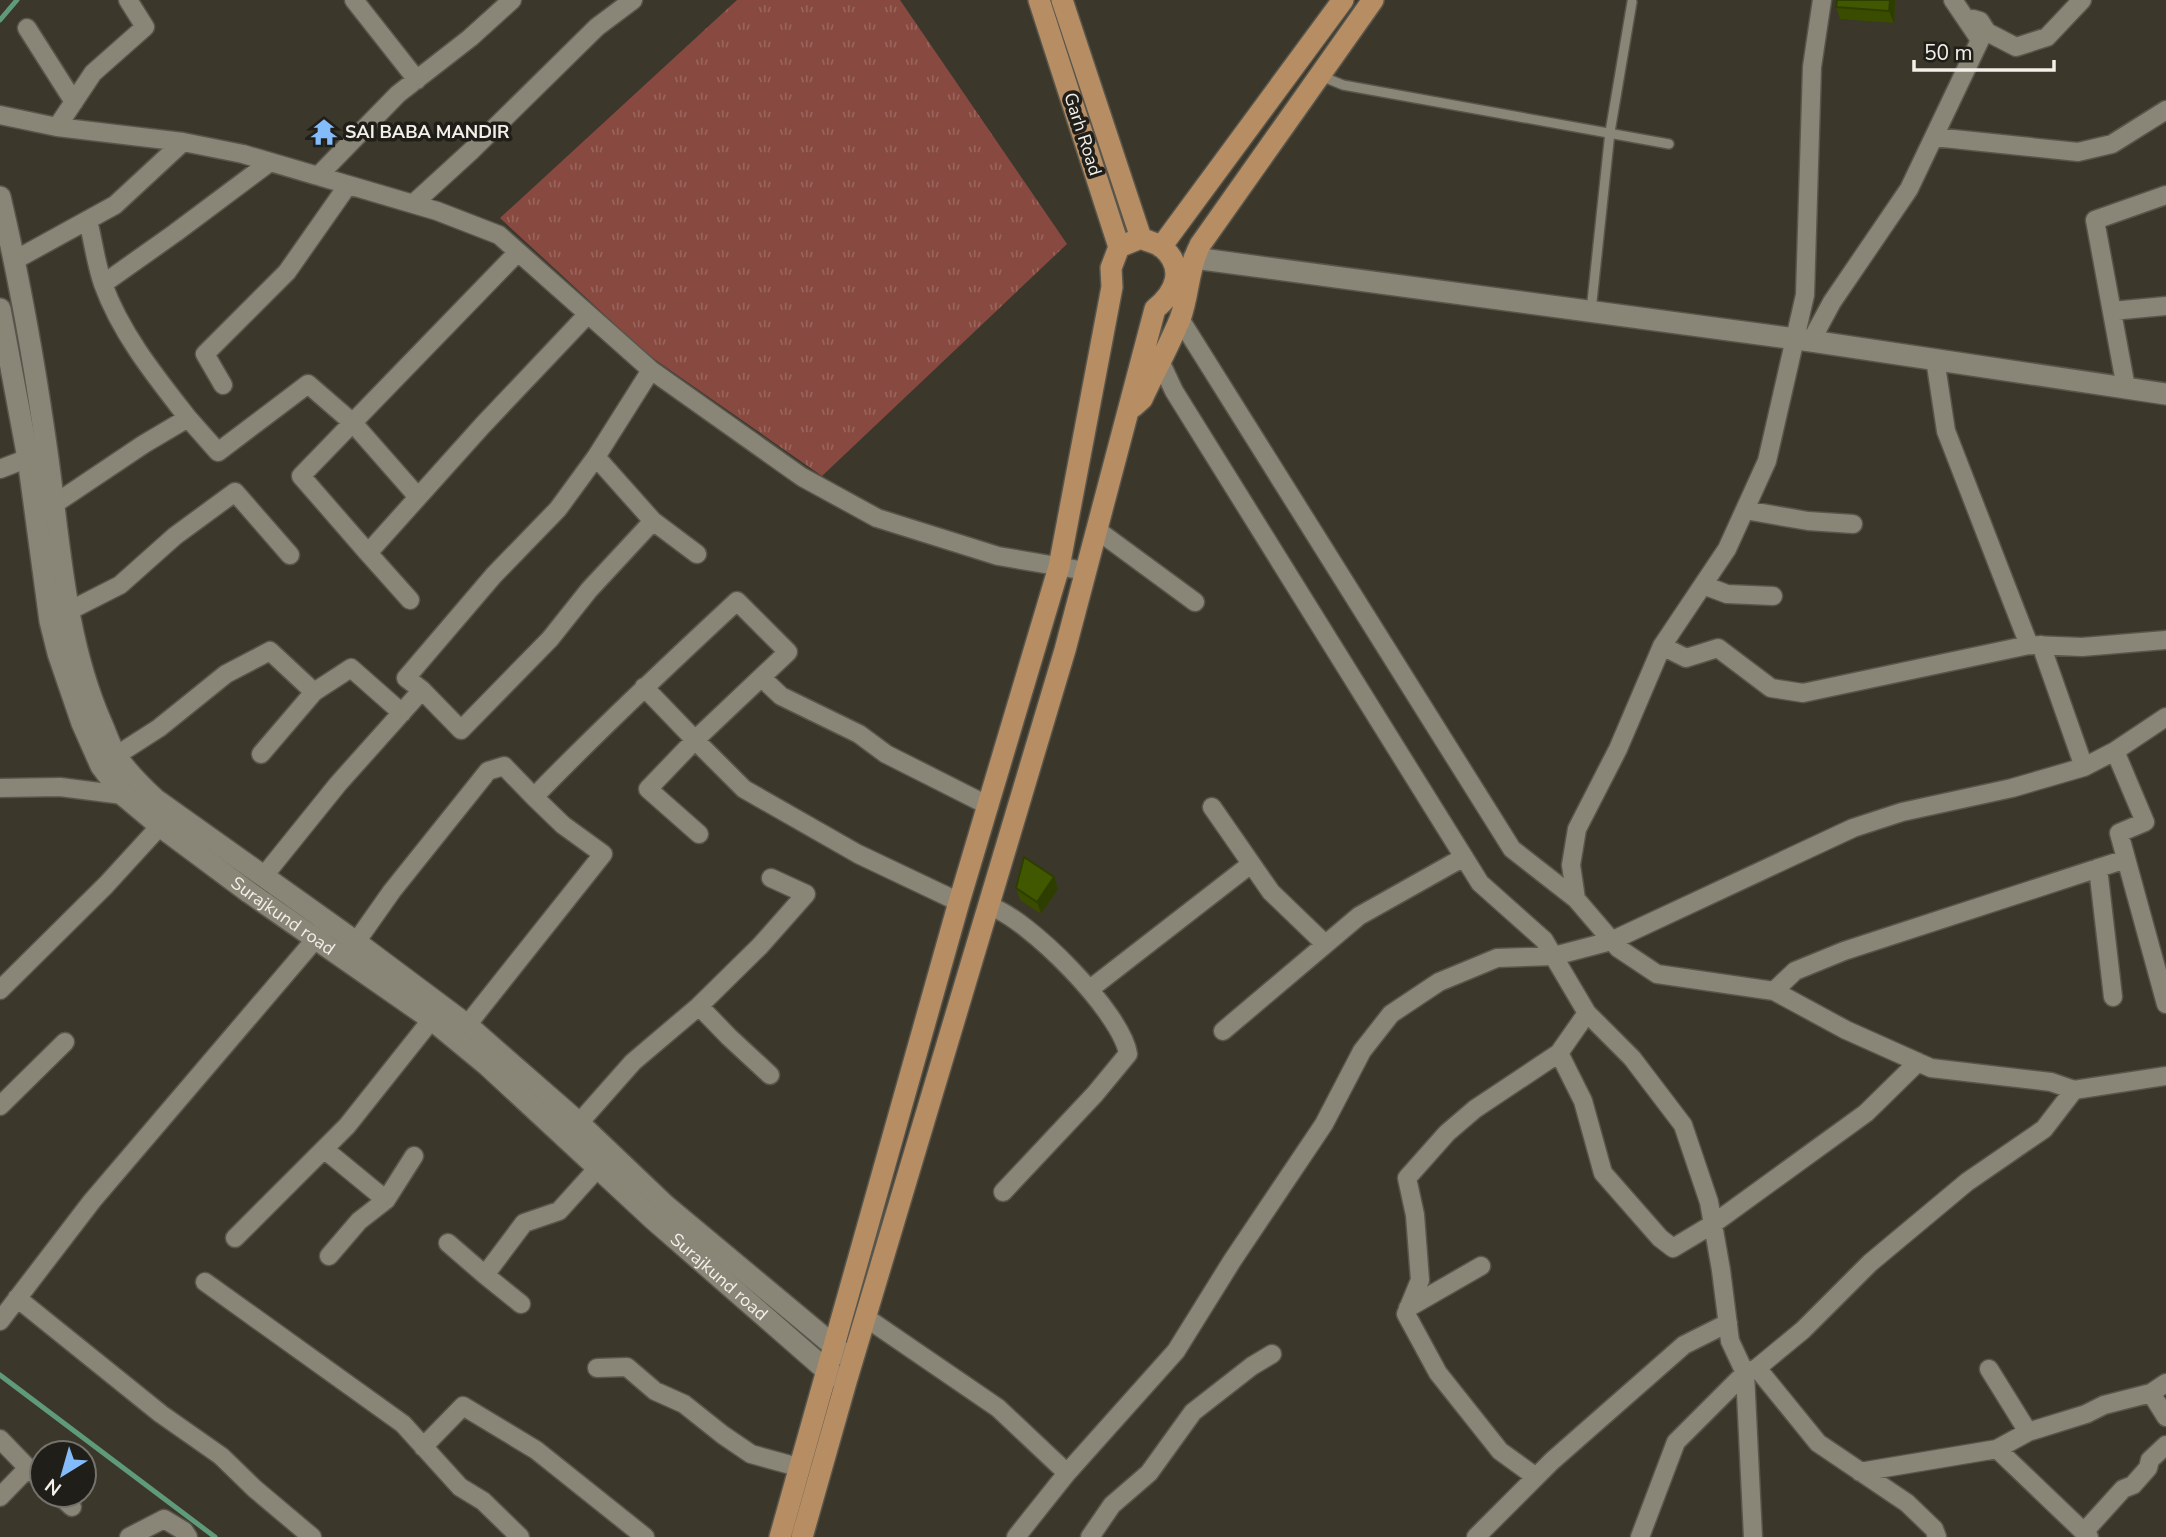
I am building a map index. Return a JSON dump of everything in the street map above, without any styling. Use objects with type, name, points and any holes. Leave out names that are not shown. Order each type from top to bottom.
[{"type":"main road","name":"Garh Road","points":[[1039,0],[1119,247]]},
{"type":"main road","name":"Garh Road","points":[[1062,0],[1141,238]]},
{"type":"main road","points":[[1161,247],[1343,0]]},
{"type":"main road","points":[[1126,413],[1142,399],[1180,319],[1188,295],[1194,258],[1209,230],[1373,0]]},
{"type":"main road","points":[[780,1537],[960,898],[1059,567],[1112,287],[1111,268],[1119,247],[1141,238],[1161,247],[1174,263],[1177,281],[1166,300],[1155,309],[1065,650],[852,1360],[802,1537]]},
{"type":"main road","points":[[960,898],[990,904]]},
{"type":"street","points":[[57,127],[93,73],[145,27],[128,0]]},
{"type":"street","points":[[354,0],[417,80]]},
{"type":"street","points":[[318,176],[398,94],[470,38],[512,0]]},
{"type":"street","points":[[413,204],[597,27],[633,0]]},
{"type":"street","points":[[1576,899],[1571,865],[1577,829],[1618,749],[1662,646],[1727,549],[1745,510],[1767,461],[1803,339],[1812,67],[1822,0]]},
{"type":"street","points":[[1958,7],[1980,21],[1987,32],[2016,47],[2047,37],[2082,0]]},
{"type":"street","points":[[1803,339],[1832,302],[1909,189],[1980,40],[1958,7]]},
{"type":"street","points":[[27,28],[74,102]]},
{"type":"street","points":[[1934,137],[2078,152],[2112,144],[2166,110]]},
{"type":"street","points":[[0,115],[57,127],[183,142],[243,154],[413,204],[499,235],[652,370],[802,477],[877,518],[998,556],[1086,571]]},
{"type":"street","points":[[15,260],[115,205],[183,142]]},
{"type":"street","points":[[103,284],[270,162]]},
{"type":"street","points":[[223,385],[205,354],[287,272],[348,185]]},
{"type":"street","points":[[2126,388],[2095,220],[2166,195]]},
{"type":"street","points":[[0,197],[15,260],[38,455],[53,505],[60,616],[120,585],[175,536],[235,492],[290,555]]},
{"type":"street","points":[[88,220],[103,284],[123,326],[147,366],[218,452],[308,384],[353,424],[418,497]]},
{"type":"street","points":[[410,600],[300,476],[518,252]]},
{"type":"street","points":[[1194,258],[1803,339],[2166,394]]},
{"type":"street","points":[[2112,311],[2166,306]]},
{"type":"street","name":"Surajkund road","points":[[0,309],[38,455],[66,680],[108,761],[131,790],[166,819],[462,1033],[572,1130],[826,1370],[846,1382]]},
{"type":"street","points":[[369,553],[588,314]]},
{"type":"street","points":[[1180,319],[1511,849],[1576,899],[1618,948],[1657,974],[1774,992],[1846,1030],[1931,1068],[2051,1082],[2074,1090],[2166,1076]]},
{"type":"street","points":[[1935,359],[1946,431],[2084,767]]},
{"type":"street","points":[[1160,361],[1174,391],[1480,883],[1545,940],[1587,1013],[1632,1058],[1683,1125],[1709,1202],[1730,1341],[1751,1371],[1818,1443],[1907,1503],[1934,1529],[1937,1537]]},
{"type":"street","points":[[652,370],[596,457],[558,509],[494,575],[406,678],[422,690],[461,730],[550,639],[589,590],[653,521]]},
{"type":"street","points":[[53,505],[188,418]]},
{"type":"street","points":[[0,469],[38,455]]},
{"type":"street","points":[[596,457],[653,521],[697,554]]},
{"type":"street","points":[[1745,510],[1808,521],[1853,524]]},
{"type":"street","points":[[1097,530],[1195,601]]},
{"type":"street","points":[[1703,585],[1727,594],[1773,596]]},
{"type":"street","points":[[534,797],[644,687],[737,601],[788,652],[695,740],[648,789],[699,834]]},
{"type":"street","points":[[1662,646],[1686,659],[1718,648],[1771,688],[1803,693],[2035,645],[2082,647],[2166,640]]},
{"type":"street","points":[[108,761],[159,728],[226,674],[270,651],[314,692]]},
{"type":"street","points":[[261,754],[314,692],[351,668],[402,713]]},
{"type":"street","points":[[762,678],[781,696],[859,734],[886,754],[989,806]]},
{"type":"street","points":[[644,687],[744,789],[858,854],[960,898]]},
{"type":"street","points":[[263,877],[338,784],[422,690]]},
{"type":"street","points":[[1016,1537],[1068,1473],[1176,1351],[1232,1261],[1324,1124],[1362,1051],[1391,1014],[1439,982],[1497,958],[1554,956],[1611,941],[1853,828],[1902,812],[2012,788],[2084,767],[2115,751],[2166,717]]},
{"type":"street","points":[[2115,751],[2145,822],[2119,834],[2166,1004]]},
{"type":"street","points":[[350,950],[392,891],[488,771],[504,766],[563,825],[603,854],[462,1033]]},
{"type":"street","points":[[0,788],[131,790]]},
{"type":"street","points":[[1212,807],[1271,892],[1325,944]]},
{"type":"street","points":[[0,990],[106,885],[166,819],[263,877],[323,932],[92,1201],[6,1309],[221,1456],[312,1537]]},
{"type":"street","points":[[1223,1031],[1359,916],[1464,857]]},
{"type":"street","points":[[1774,992],[1795,971],[1844,951],[2126,859]]},
{"type":"street","points":[[1090,989],[1251,864]]},
{"type":"street","points":[[2098,868],[2113,997]]},
{"type":"street","points":[[572,1130],[634,1062],[699,1006],[760,946],[806,894],[771,878]]},
{"type":"street","points":[[990,904],[1038,937],[1090,989],[1126,1041],[1128,1054],[1095,1094],[1003,1192]]},
{"type":"street","points":[[699,1006],[770,1075]]},
{"type":"street","points":[[235,1238],[347,1126],[437,1013]]},
{"type":"street","points":[[1536,1477],[1500,1451],[1438,1373],[1406,1314],[1420,1280],[1415,1215],[1407,1178],[1447,1133],[1475,1109],[1559,1053],[1587,1013]]},
{"type":"street","points":[[4,1095],[65,1042]]},
{"type":"street","points":[[1559,1053],[1583,1101],[1603,1173],[1660,1238],[1673,1248],[1713,1224],[1866,1113],[1918,1062]]},
{"type":"street","points":[[1640,1537],[1676,1441],[1751,1371],[1803,1330],[1870,1263],[1967,1182],[2044,1129],[2074,1090]]},
{"type":"street","points":[[324,1149],[386,1200]]},
{"type":"street","points":[[329,1256],[359,1221],[386,1200],[414,1156]]},
{"type":"street","points":[[485,1275],[524,1223],[559,1211],[604,1161]]},
{"type":"street","points":[[659,1212],[852,1360]]},
{"type":"street","points":[[448,1244],[521,1304]]},
{"type":"street","points":[[1408,1308],[1481,1266]]},
{"type":"street","points":[[205,1282],[403,1424],[460,1486],[483,1502],[520,1537]]},
{"type":"street","points":[[865,1317],[998,1408],[1068,1473]]},
{"type":"street","points":[[1476,1537],[1536,1477],[1684,1345],[1728,1323]]},
{"type":"street","points":[[1090,1537],[1112,1506],[1149,1474],[1193,1412],[1252,1366],[1272,1354]]},
{"type":"street","points":[[597,1368],[627,1367],[655,1391],[684,1404],[751,1454],[798,1467]]},
{"type":"street","points":[[1989,1370],[2028,1432]]},
{"type":"street","points":[[1751,1371],[1754,1537]]},
{"type":"street","points":[[1860,1472],[1997,1449],[2028,1432],[2158,1388],[2166,1417]]},
{"type":"street","points":[[423,1447],[463,1406],[536,1450],[645,1537]]},
{"type":"street","points":[[0,1439],[28,1467]]},
{"type":"street","points":[[1997,1449],[2087,1534],[2123,1489],[2133,1485],[2148,1468],[2150,1460],[2166,1445]]},
{"type":"street","points":[[0,1497],[28,1479]]},
{"type":"street","points":[[130,1537],[164,1519],[184,1531],[188,1537]]},
{"type":"lane","points":[[1591,311],[1610,132],[1632,2]]},
{"type":"lane","points":[[1320,75],[1343,85],[1669,144]]},
{"type":"green space","points":[[737,0],[900,0],[1067,244],[822,476],[647,354],[500,218]]},
{"type":"building","points":[[1837,0],[1890,0],[1889,11],[1836,7]]},
{"type":"building","points":[[1024,857],[1054,877],[1037,902],[1016,888]]},
{"type":"waterway","points":[[0,20],[17,0]]},
{"type":"waterway","points":[[0,1375],[215,1537]]},
{"type":"place","name":"SAI BABA MANDIR","points":[[324,132]]}]
